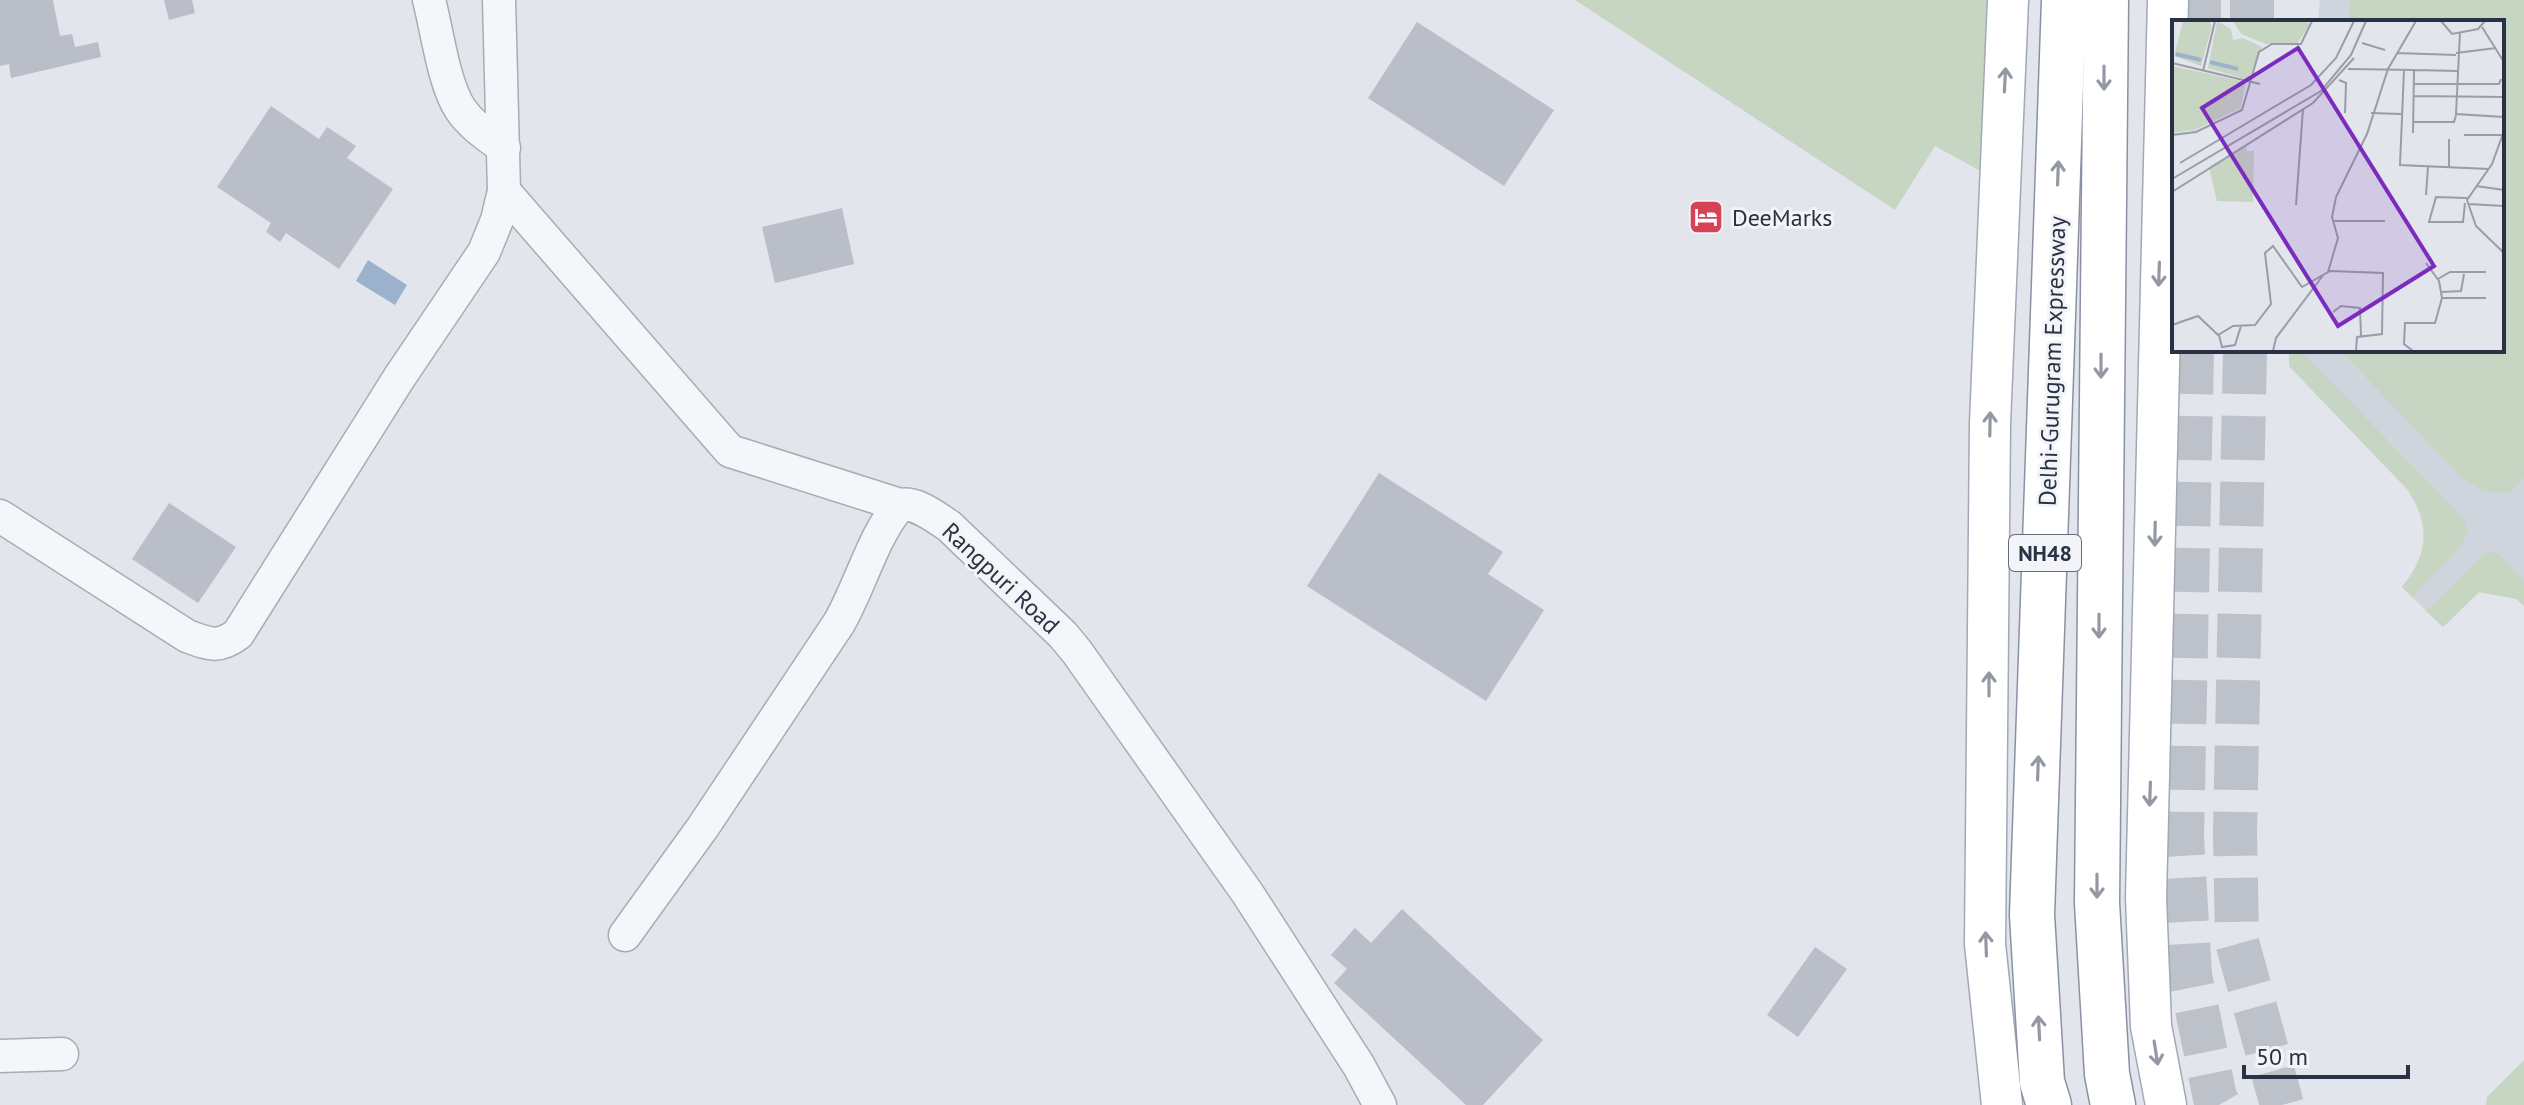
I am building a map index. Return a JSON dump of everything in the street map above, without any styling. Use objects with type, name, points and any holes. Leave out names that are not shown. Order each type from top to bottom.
[{"type":"highway","name":"Delhi-Gurugram Expressway","points":[[2049,1105],[2042,1082],[2032,915],[2064,0]]},
{"type":"highway","name":"Delhi-Gurugram Expressway","points":[[2106,0],[2097,903],[2107,1074],[2113,1105]]},
{"type":"main road","points":[[2002,1105],[1985,944],[1990,423],[2008,0]]},
{"type":"main road","points":[[2166,1105],[2151,1026],[2146,898],[2168,0]]},
{"type":"street","points":[[429,0],[447,75],[459,108],[475,126],[504,148]]},
{"type":"street","points":[[0,516],[187,636],[212,645],[226,643],[238,634],[399,378],[484,252],[504,191],[499,0]]},
{"type":"street","name":"Rangpuri Road","points":[[504,191],[730,451],[900,505],[909,504],[949,526],[1063,635],[1254,903],[1359,1066],[1380,1105]]},
{"type":"street","points":[[625,935],[711,815],[839,623],[885,526],[900,505]]},
{"type":"street","points":[[0,1056],[62,1054]]},
{"type":"shaded area","points":[[2320,0],[2524,0],[2524,606],[2517,599],[2479,592],[2443,627],[2402,587],[2415,570],[2423,550],[2424,529],[2419,507],[2407,489],[2289,366],[2289,352],[2504,352],[2504,20],[2318,20]]},
{"type":"green space","points":[[1575,0],[1988,0],[1984,173],[1935,146],[1895,210]]},
{"type":"green space","points":[[2350,0],[2524,0],[2524,478],[2509,493],[2485,492],[2462,478],[2342,352],[2504,352],[2504,20],[2349,20]]},
{"type":"green space","points":[[2289,352],[2302,352],[2464,519],[2468,532],[2462,545],[2412,597],[2402,587],[2418,562],[2424,539],[2415,502],[2407,489],[2289,366]]},
{"type":"green space","points":[[2487,552],[2498,554],[2524,581],[2524,606],[2517,599],[2479,592],[2443,627],[2426,611]]},
{"type":"green space","points":[[2524,1060],[2524,1105],[2486,1105],[2487,1097]]},
{"type":"water","points":[[368,260],[407,285],[395,305],[356,281]]},
{"type":"building","points":[[0,0],[53,0],[60,36],[72,34],[75,47],[98,42],[101,57],[11,78],[9,64],[0,66]]},
{"type":"building","points":[[164,0],[192,0],[195,13],[169,20]]},
{"type":"building","points":[[1417,22],[1554,110],[1504,186],[1368,98]]},
{"type":"building","points":[[271,106],[319,139],[327,127],[356,146],[347,158],[393,189],[339,269],[286,233],[280,242],[266,232],[271,223],[217,187]]},
{"type":"building","points":[[842,208],[854,264],[775,283],[762,227]]},
{"type":"building","points":[[1379,473],[1503,552],[1488,574],[1544,610],[1486,701],[1307,586]]},
{"type":"building","points":[[169,503],[236,547],[198,603],[132,559]]},
{"type":"building","points":[[1402,909],[1543,1040],[1483,1105],[1466,1105],[1334,983],[1347,969],[1331,955],[1355,928],[1371,943]]},
{"type":"building","points":[[1815,947],[1847,969],[1798,1037],[1767,1015]]},
{"type":"tunnel","points":[[2199,0],[2199,20]]},
{"type":"tunnel","points":[[2252,0],[2252,20]]},
{"type":"tunnel","points":[[2192,352],[2182,839],[2190,975],[2219,1105]]},
{"type":"tunnel","points":[[2245,352],[2235,832],[2237,942],[2282,1105]]},
{"type":"place","name":"DeeMarks","points":[[1706,217]]}]
